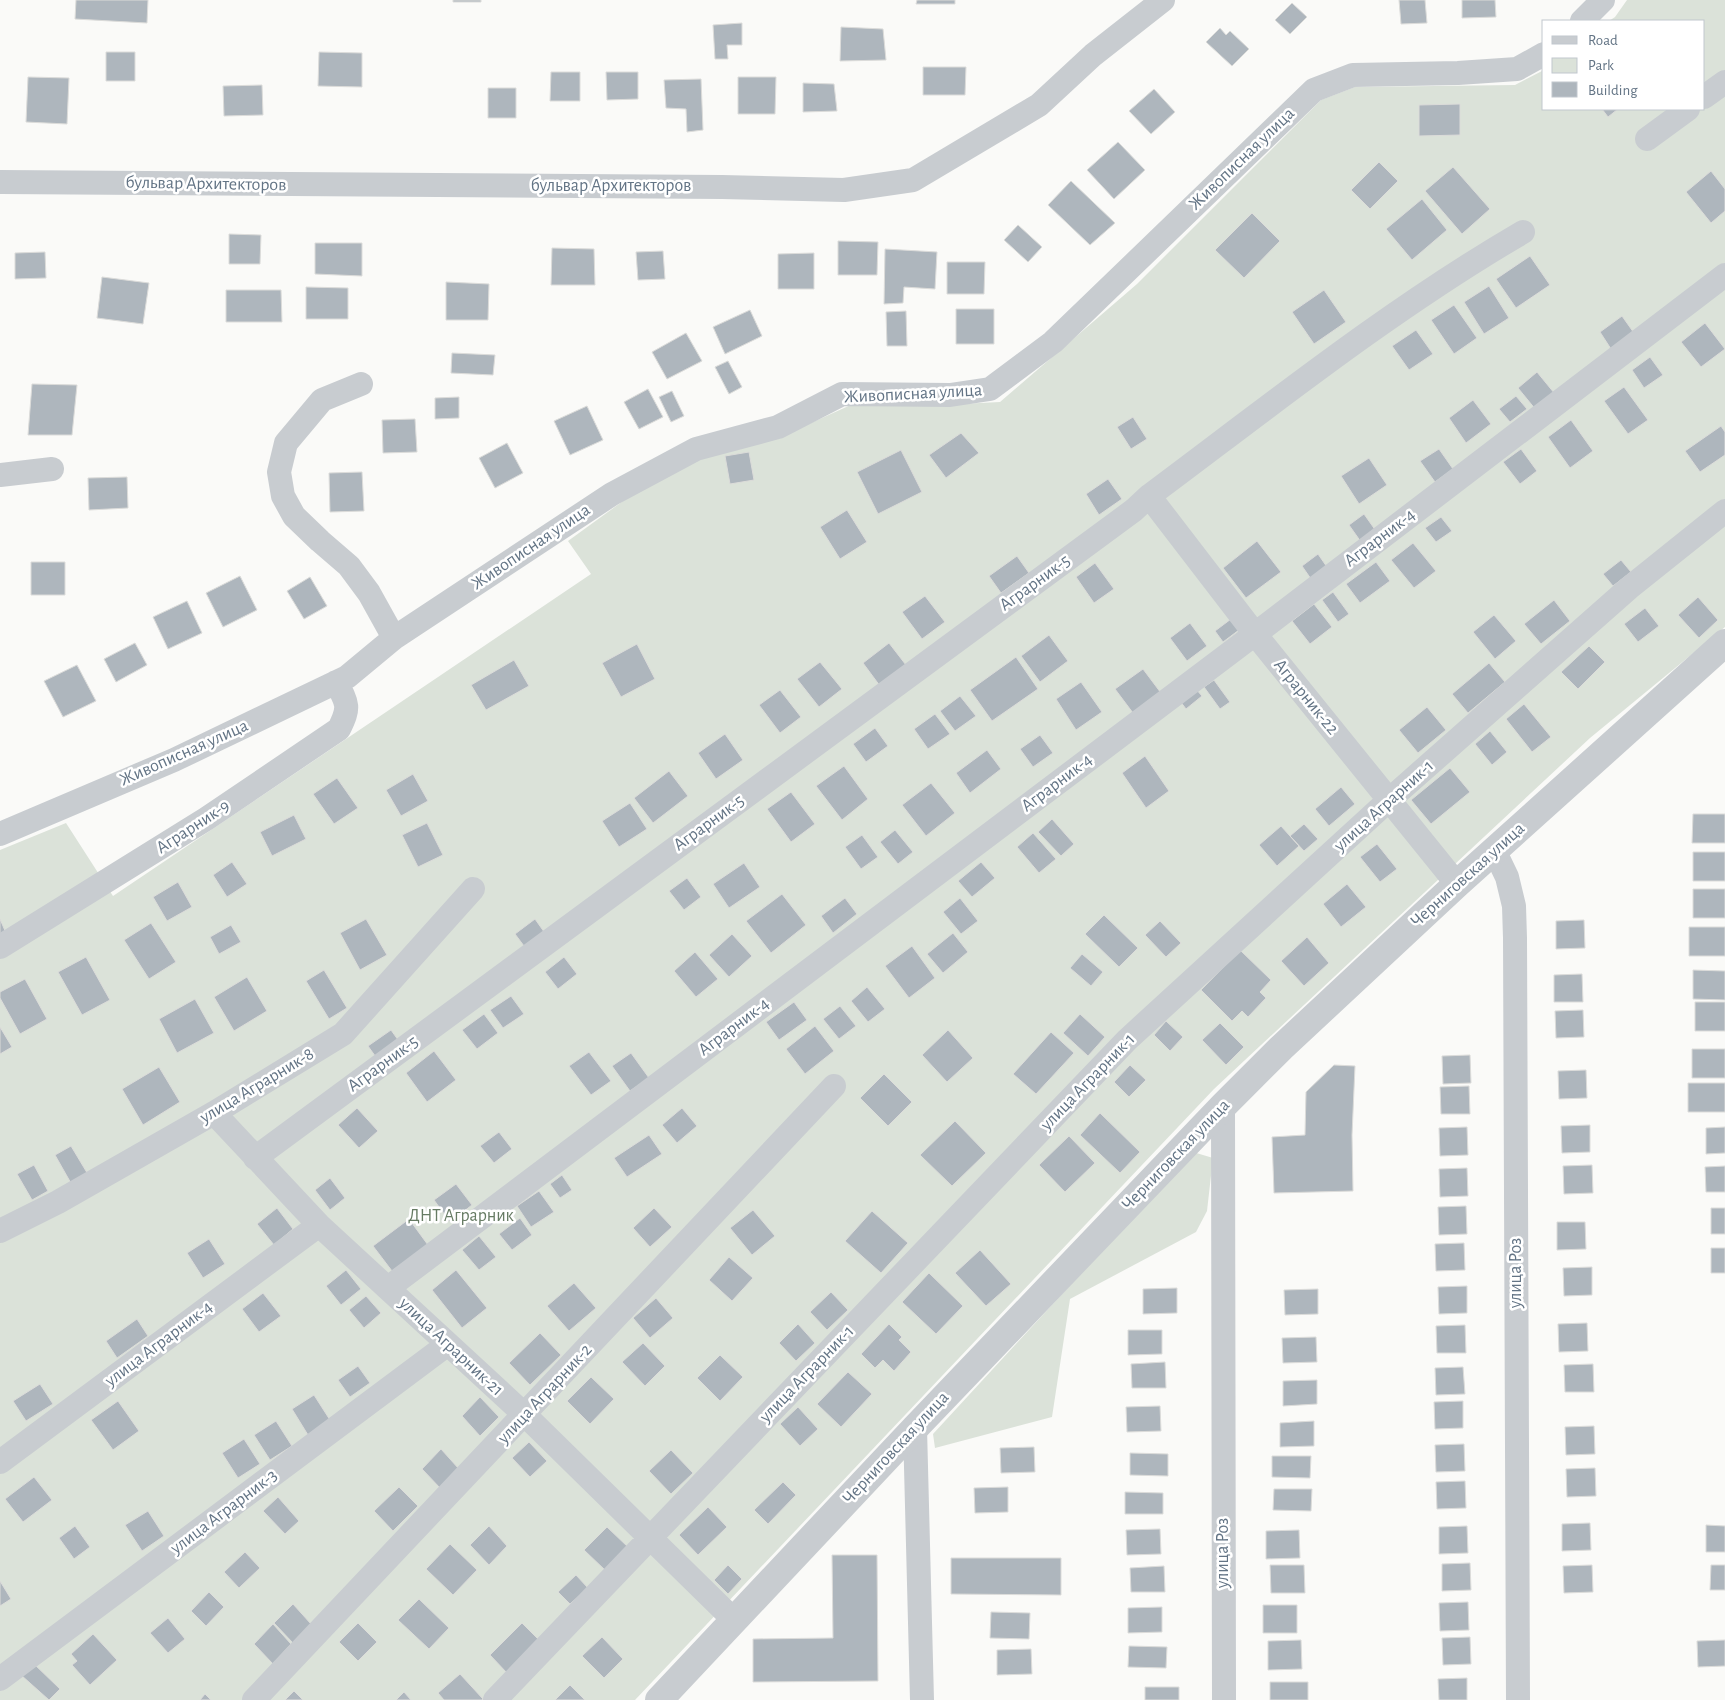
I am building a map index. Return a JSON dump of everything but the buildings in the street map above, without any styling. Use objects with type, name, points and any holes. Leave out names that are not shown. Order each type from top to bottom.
[{"type":"street","name":"бульвар Архитекторов","points":[[0,182],[722,186],[844,190],[913,180],[1039,105],[1093,55],[1163,0]]},
{"type":"street","points":[[1583,20],[1603,0]]},
{"type":"street","name":"Живописная улица","points":[[0,834],[174,760],[347,677],[394,638],[612,494],[696,449],[778,427],[842,394],[950,395],[990,390],[1053,342],[1314,90],[1353,75],[1458,73],[1517,69],[1542,55]]},
{"type":"street","points":[[1705,96],[1725,82]]},
{"type":"street","points":[[1647,139],[1687,110]]},
{"type":"street","name":"Аграрник-5","points":[[255,1158],[1134,510],[1153,502],[1314,372],[1466,265],[1522,232]]},
{"type":"street","name":"Аграрник-4","points":[[388,1288],[1255,634],[1725,275]]},
{"type":"street","points":[[361,384],[322,400],[286,443],[279,472],[283,496],[294,516],[349,566],[369,593],[394,638]]},
{"type":"street","points":[[0,475],[52,469]]},
{"type":"street","name":"Аграрник-22","points":[[1153,502],[1255,634],[1457,884]]},
{"type":"street","name":"улица Аграрник-1","points":[[495,1700],[1127,1040],[1389,800],[1629,588],[1725,511]]},
{"type":"street","name":"Черниговская улица","points":[[659,1700],[915,1428],[1223,1106],[1281,1048],[1494,850],[1725,643]]},
{"type":"street","name":"Аграрник-9","points":[[0,947],[206,820],[339,729],[346,714],[346,700],[336,682]]},
{"type":"street","name":"улица Роз","points":[[1494,850],[1507,877],[1514,906],[1515,938],[1518,1700]]},
{"type":"street","name":"улица Аграрник-8","points":[[0,1231],[58,1202],[214,1113],[343,1034],[473,889]]},
{"type":"street","name":"улица Аграрник-2","points":[[254,1700],[525,1416],[834,1086]]},
{"type":"street","name":"улица Роз","points":[[1223,1106],[1224,1700]]},
{"type":"street","name":"улица Аграрник-21","points":[[214,1113],[318,1225],[525,1416],[734,1620]]},
{"type":"street","name":"улица Аграрник-4","points":[[0,1462],[318,1225]]},
{"type":"street","name":"улица Аграрник-3","points":[[0,1679],[448,1344]]},
{"type":"street","points":[[915,1428],[922,1700]]},
{"type":"green space","name":"ДНТ Аграрник","points":[[1627,0],[1725,0],[1725,627],[1590,738],[1214,1089],[635,1700],[0,1700],[0,850],[66,823],[113,896],[591,574],[568,541],[623,501],[709,450],[782,436],[853,404],[940,405],[1000,402],[1137,284],[1321,100],[1355,87],[1515,85],[1542,71],[1542,110],[1705,110],[1705,20],[1610,20],[1615,17]]},
{"type":"green space","points":[[1193,1152],[1213,1158],[1207,1211],[1196,1232],[1070,1299],[1052,1417],[935,1448],[933,1434]]}]
